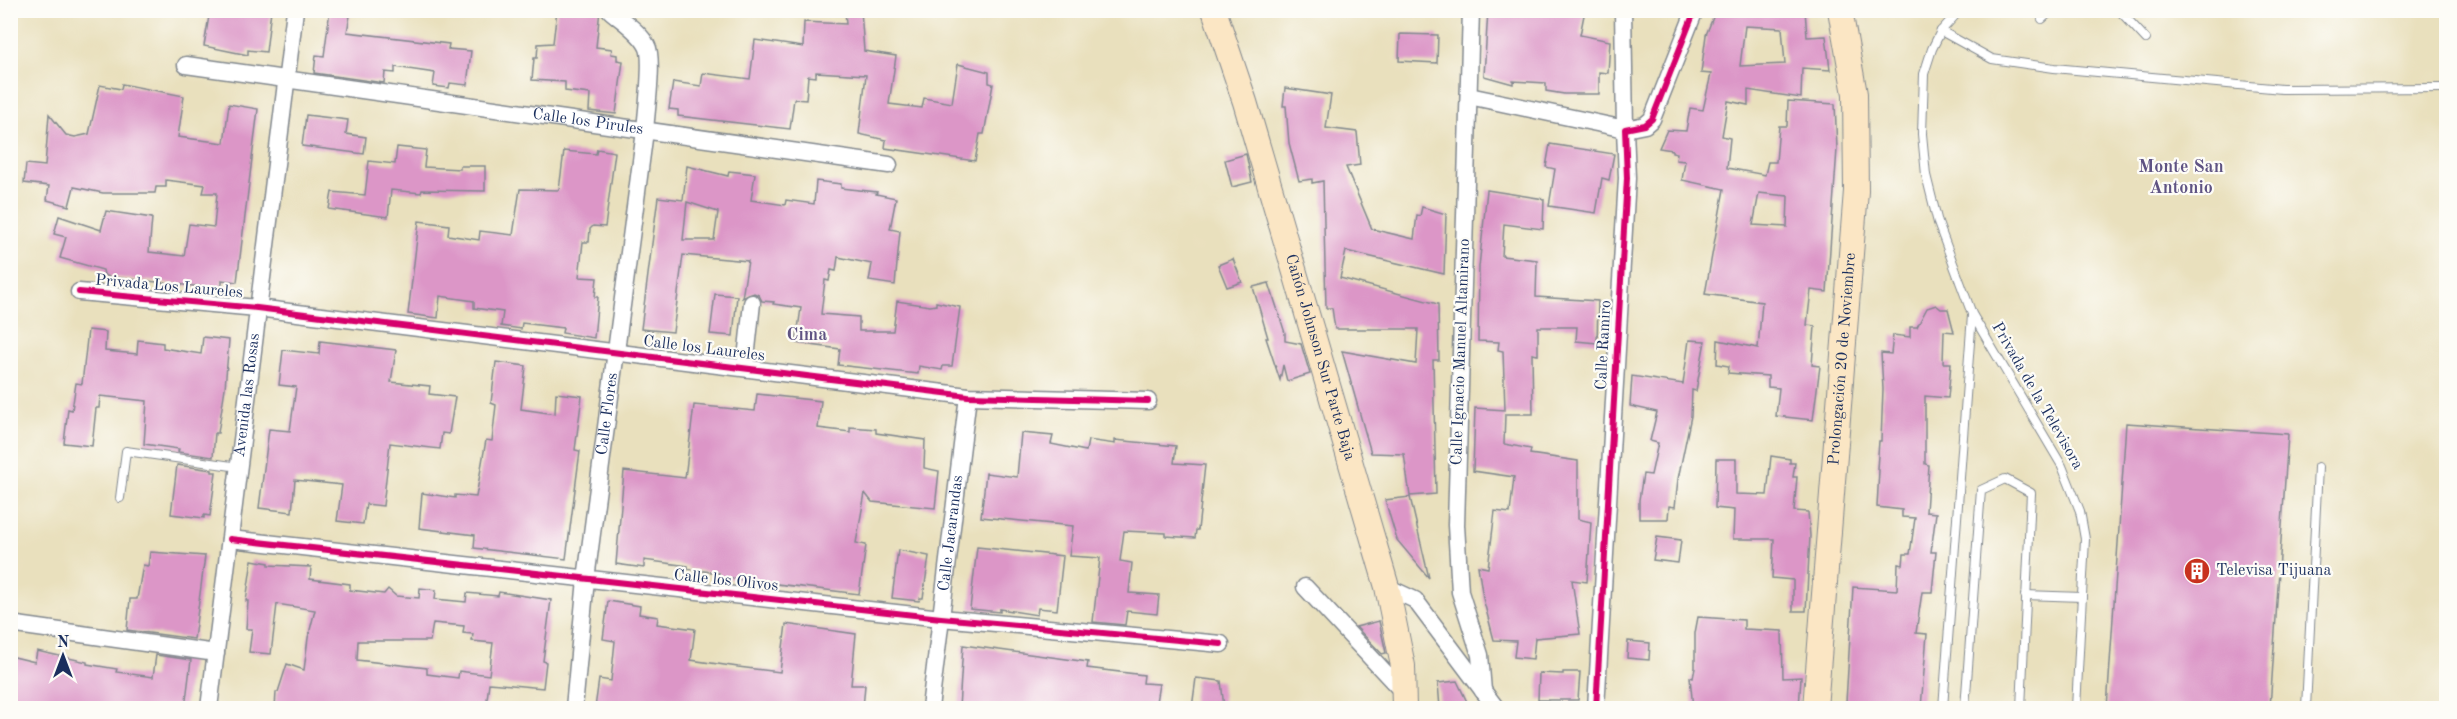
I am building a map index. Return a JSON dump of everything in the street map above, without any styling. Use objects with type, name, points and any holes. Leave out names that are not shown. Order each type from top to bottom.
[{"type":"street","name":"Avenida las Rosas","points":[[209,708],[295,10]]},
{"type":"street","name":"Calle Flores","points":[[574,708],[586,579],[645,131],[649,48],[642,38],[609,10]]},
{"type":"street","name":"Cañón Johnson Sur Parte Baja","points":[[1214,10],[1245,102],[1387,587],[1404,666],[1404,701]]},
{"type":"street","name":"Calle Ignacio Manuel Altamirano","points":[[1471,10],[1456,534],[1460,592],[1480,655],[1483,691]]},
{"type":"street","name":"Calle Ramiro","points":[[1596,708],[1626,201],[1623,10]]},
{"type":"street","points":[[1469,96],[1625,129],[1645,125],[1652,119],[1695,10]]},
{"type":"street","name":"Prolongación 20 de Noviembre","points":[[1815,708],[1856,191],[1855,94],[1840,10]]},
{"type":"street","name":"Calle los Pirules","points":[[186,65],[889,165]]},
{"type":"street","name":"Privada Los Laureles","points":[[80,292],[257,308]]},
{"type":"street","points":[[745,368],[752,303]]},
{"type":"street","name":"Calle los Laureles","points":[[257,308],[968,396],[1148,401]]},
{"type":"street","name":"Calle Jacarandas","points":[[930,708],[968,396]]},
{"type":"street","name":"Calle los Olivos","points":[[230,539],[941,618],[1221,644]]},
{"type":"street","points":[[1387,587],[1415,600],[1496,708]]},
{"type":"street","points":[[1305,588],[1404,701]]},
{"type":"street","points":[[10,624],[216,653]]},
{"type":"lane","name":"Privada de la Televisora","points":[[1960,10],[1941,31],[1924,74],[1922,134],[1926,176],[1938,223],[1972,314],[2062,466],[2080,511],[2085,539],[2076,708]]},
{"type":"lane","points":[[2042,19],[2052,10]]},
{"type":"lane","points":[[2118,10],[2145,39]]},
{"type":"lane","points":[[1941,31],[1992,59],[2054,68],[2282,89],[2446,88]]},
{"type":"lane","name":"Privada de la Televisora","points":[[1943,708],[1972,314]]},
{"type":"lane","points":[[120,498],[126,451],[239,467]]},
{"type":"lane","points":[[2306,708],[2318,466]]},
{"type":"lane","points":[[1965,708],[1981,490],[2005,479],[2031,493],[2021,708]]},
{"type":"lane","points":[[2025,595],[2082,597]]},
{"type":"building","points":[[210,10],[271,10],[266,52],[248,50],[248,55],[204,46]]},
{"type":"building","points":[[330,10],[351,10],[347,32],[449,44],[448,49],[471,51],[467,85],[450,83],[449,88],[433,86],[435,73],[395,67],[395,73],[385,72],[384,83],[314,73],[316,55],[324,56]]},
{"type":"building","points":[[557,10],[600,10],[596,47],[612,49],[611,54],[617,55],[617,60],[623,61],[616,114],[589,111],[590,94],[565,91],[565,82],[532,80],[538,44],[553,43]]},
{"type":"building","points":[[845,10],[861,10],[864,51],[896,56],[889,104],[922,108],[924,98],[952,103],[958,64],[989,72],[989,83],[993,84],[984,134],[980,134],[975,161],[885,148],[886,140],[859,134],[866,75],[816,72],[816,77],[808,76],[806,100],[794,99],[790,129],[678,116],[678,110],[669,109],[673,82],[701,86],[703,73],[750,79],[755,40],[803,47],[804,22],[846,24]]},
{"type":"building","points":[[1488,10],[1585,10],[1580,35],[1610,41],[1608,73],[1599,72],[1599,94],[1564,94],[1546,91],[1546,83],[1513,81],[1513,84],[1484,76]]},
{"type":"building","points":[[1716,10],[1805,10],[1807,37],[1826,36],[1830,70],[1802,68],[1801,98],[1748,90],[1748,105],[1728,101],[1722,136],[1730,138],[1727,168],[1765,175],[1768,162],[1776,162],[1779,126],[1787,126],[1788,101],[1835,104],[1837,149],[1827,292],[1811,290],[1807,325],[1815,326],[1812,365],[1820,366],[1813,420],[1776,416],[1779,388],[1768,387],[1768,376],[1728,373],[1729,366],[1717,364],[1718,340],[1758,348],[1762,302],[1705,294],[1724,189],[1682,180],[1685,161],[1676,160],[1677,153],[1672,150],[1659,148],[1667,130],[1686,131],[1690,108],[1703,110],[1711,74],[1701,73],[1706,35]],"holes":[[[1745,26],[1782,28],[1785,64],[1740,66]],[[1759,193],[1788,196],[1787,227],[1753,225]]]},
{"type":"building","points":[[1400,34],[1438,35],[1437,63],[1399,61]]},
{"type":"building","points":[[122,84],[184,96],[178,137],[224,143],[229,104],[258,109],[237,282],[222,280],[222,289],[110,277],[104,275],[103,270],[60,258],[66,237],[54,234],[59,216],[101,230],[106,211],[152,218],[149,252],[184,256],[189,224],[214,227],[217,193],[203,193],[205,185],[166,180],[166,187],[156,187],[155,193],[103,193],[74,187],[69,206],[47,200],[49,186],[24,183],[26,164],[45,166],[49,114],[66,135],[75,137],[89,134],[100,85],[121,89]]},
{"type":"building","points":[[1285,88],[1331,95],[1326,128],[1357,132],[1360,165],[1346,167],[1372,229],[1414,239],[1417,215],[1420,216],[1422,207],[1446,214],[1444,274],[1346,251],[1340,278],[1438,304],[1439,360],[1433,360],[1436,494],[1410,496],[1404,454],[1371,453],[1342,351],[1416,364],[1418,329],[1335,329],[1332,308],[1326,308],[1323,181],[1312,183],[1312,179],[1299,181],[1289,143],[1286,106],[1283,106]]},
{"type":"building","points":[[306,115],[348,120],[346,134],[366,137],[364,154],[302,146]]},
{"type":"building","points":[[1550,144],[1614,154],[1609,180],[1602,178],[1596,213],[1549,206],[1555,169],[1546,167]]},
{"type":"building","points":[[397,147],[426,150],[424,167],[460,169],[460,166],[485,166],[485,191],[422,190],[421,193],[391,190],[388,217],[329,209],[332,192],[365,195],[369,161],[395,164]]},
{"type":"building","points":[[597,149],[615,152],[605,227],[593,226],[590,229],[589,242],[583,242],[579,277],[597,278],[595,297],[598,297],[594,338],[562,333],[563,328],[522,323],[521,329],[501,326],[503,312],[474,308],[474,301],[440,296],[438,318],[408,314],[419,221],[449,225],[448,235],[479,240],[480,231],[513,235],[520,189],[559,190],[564,151],[596,154]]},
{"type":"building","points":[[1246,154],[1252,182],[1232,187],[1225,160]]},
{"type":"building","points":[[687,166],[728,176],[729,171],[755,174],[751,200],[785,205],[786,200],[814,204],[816,181],[841,184],[841,188],[877,192],[876,194],[896,198],[890,229],[900,231],[895,285],[869,281],[872,264],[838,257],[836,271],[831,270],[829,281],[825,280],[821,314],[859,317],[859,331],[893,331],[897,301],[930,306],[936,305],[936,302],[960,307],[952,366],[943,366],[942,370],[919,366],[918,374],[838,365],[840,349],[796,343],[801,308],[762,301],[759,295],[754,293],[742,298],[748,261],[683,255],[673,332],[641,329],[658,197],[683,200]],"holes":[[[687,202],[718,212],[714,240],[683,240]]]},
{"type":"building","points":[[1487,190],[1544,199],[1543,229],[1504,224],[1502,256],[1537,260],[1536,297],[1598,301],[1597,343],[1576,341],[1577,327],[1538,327],[1538,355],[1532,354],[1533,414],[1505,414],[1504,444],[1531,449],[1530,454],[1578,461],[1578,519],[1591,522],[1587,582],[1572,580],[1580,634],[1535,638],[1533,659],[1514,657],[1516,641],[1494,640],[1483,598],[1478,566],[1488,568],[1495,511],[1510,513],[1514,477],[1473,471],[1475,408],[1505,410],[1503,351],[1498,350],[1499,342],[1478,341],[1479,267]]},
{"type":"building","points":[[1233,259],[1242,282],[1227,287],[1218,265]]},
{"type":"building","points":[[1269,283],[1285,333],[1285,341],[1301,344],[1310,374],[1287,381],[1283,365],[1280,380],[1253,287]]},
{"type":"building","points":[[715,294],[737,296],[733,336],[710,334]]},
{"type":"building","points":[[1936,305],[1941,309],[1948,309],[1954,332],[1944,331],[1943,363],[1951,363],[1948,398],[1925,396],[1925,464],[1929,465],[1926,512],[1936,513],[1931,552],[1936,552],[1932,592],[1922,592],[1916,633],[1927,634],[1921,708],[1846,702],[1853,587],[1897,590],[1898,564],[1903,565],[1904,554],[1910,554],[1915,518],[1902,517],[1902,510],[1877,507],[1879,470],[1877,469],[1879,441],[1881,441],[1883,389],[1881,353],[1891,354],[1893,335],[1910,337],[1910,327],[1917,327],[1927,308]]},
{"type":"building","points":[[88,330],[106,332],[105,351],[137,354],[138,340],[163,343],[163,348],[201,354],[203,337],[229,340],[225,388],[218,433],[215,433],[213,457],[144,444],[147,401],[100,396],[99,408],[96,408],[92,446],[64,443],[68,409],[72,410],[76,383],[82,384]]},
{"type":"building","points":[[1689,340],[1705,341],[1696,391],[1692,390],[1691,416],[1678,479],[1675,507],[1669,506],[1668,519],[1639,519],[1643,474],[1651,475],[1658,443],[1650,441],[1657,412],[1630,406],[1632,376],[1683,384]]},
{"type":"building","points":[[320,341],[396,350],[391,382],[430,386],[429,394],[455,397],[449,434],[442,433],[440,449],[390,443],[383,506],[366,504],[363,524],[337,521],[342,485],[295,480],[292,512],[259,508],[269,429],[290,431],[296,387],[279,385],[283,350],[319,354]]},
{"type":"building","points":[[496,362],[526,366],[521,409],[555,414],[556,393],[582,396],[575,450],[580,451],[566,559],[474,548],[475,535],[419,528],[422,493],[455,498],[455,495],[476,497],[486,440],[492,441],[496,405],[491,403]]},
{"type":"building","points":[[757,394],[821,401],[818,428],[850,432],[850,427],[876,429],[876,433],[925,440],[924,468],[939,471],[935,508],[872,502],[865,493],[856,543],[866,545],[859,594],[719,577],[719,573],[644,560],[644,568],[616,564],[624,471],[685,478],[694,405],[755,411]]},
{"type":"building","name":"Televisa Tijuana","points":[[2126,423],[2288,434],[2270,708],[2107,708]]},
{"type":"building","points":[[1021,433],[1053,436],[1051,444],[1086,451],[1088,440],[1115,444],[1115,440],[1176,446],[1174,463],[1205,465],[1198,530],[1196,530],[1195,538],[1166,536],[1166,533],[1124,531],[1120,561],[1132,563],[1129,593],[1159,595],[1157,614],[1127,611],[1125,625],[1093,622],[1100,558],[1069,556],[1073,526],[981,517],[986,473],[1017,477]]},
{"type":"building","points":[[1771,456],[1790,459],[1790,463],[1795,463],[1793,477],[1797,477],[1794,511],[1808,512],[1810,536],[1806,611],[1793,611],[1793,580],[1772,578],[1774,539],[1733,539],[1734,510],[1715,508],[1716,459],[1736,459],[1736,494],[1767,495]]},
{"type":"building","points":[[177,465],[216,472],[210,516],[204,515],[204,518],[171,514]]},
{"type":"building","points":[[1410,497],[1429,578],[1397,540],[1385,500]]},
{"type":"building","points":[[1657,537],[1681,540],[1678,563],[1653,560]]},
{"type":"building","points":[[977,547],[1063,556],[1057,610],[1038,608],[1037,615],[1000,609],[1000,612],[970,609]]},
{"type":"building","points":[[898,550],[929,556],[923,598],[919,601],[892,598]]},
{"type":"building","points":[[150,552],[205,556],[194,639],[127,630],[130,599],[137,599],[143,565],[148,566]]},
{"type":"building","points":[[252,560],[269,563],[269,565],[311,567],[310,579],[350,584],[350,590],[384,594],[388,589],[396,596],[419,598],[420,588],[436,590],[435,599],[466,602],[467,593],[498,596],[499,592],[551,600],[543,661],[546,662],[543,688],[489,683],[486,708],[471,706],[470,708],[275,708],[276,692],[278,692],[287,664],[304,670],[308,638],[315,610],[277,604],[271,654],[249,652],[252,629],[246,629],[248,601],[246,601]],"holes":[[[433,623],[464,626],[463,633],[473,634],[472,641],[493,643],[489,675],[459,671],[458,678],[427,674],[427,668],[357,660],[358,641],[430,641]]]},
{"type":"building","points":[[608,601],[640,606],[639,614],[658,617],[657,624],[695,629],[691,660],[738,667],[780,672],[786,624],[856,634],[851,685],[865,685],[863,708],[595,708],[599,679],[611,681],[615,641],[603,639]]},
{"type":"building","points":[[1698,617],[1744,620],[1744,629],[1782,631],[1783,678],[1801,677],[1799,708],[1693,708],[1690,677],[1693,678],[1695,668],[1695,633]]},
{"type":"building","points":[[1379,621],[1386,653],[1382,654],[1356,627]]},
{"type":"building","points":[[1628,641],[1650,643],[1649,660],[1627,658]]},
{"type":"building","points":[[963,645],[1088,662],[1087,668],[1144,675],[1143,683],[1159,684],[1155,708],[959,708]]},
{"type":"building","points":[[37,651],[117,669],[116,672],[153,677],[156,655],[191,660],[185,708],[10,708],[10,656],[35,662]]},
{"type":"building","points":[[1563,672],[1580,672],[1578,700],[1538,700],[1539,673],[1563,674]]},
{"type":"building","points":[[1196,678],[1221,681],[1224,708],[1192,708]]},
{"type":"building","points":[[1457,681],[1468,704],[1440,708],[1438,683]]},
{"type":"cycle path","points":[[1596,708],[1627,178],[1625,129],[1645,125],[1652,119],[1695,10]]},
{"type":"cycle path","points":[[79,292],[257,308],[968,396],[1148,401]]},
{"type":"cycle path","points":[[230,539],[941,618],[1221,644]]},
{"type":"place","name":"Televisa Tijuana","points":[[2197,571]]},
{"type":"district","name":"Monte San Antonio","points":[[2181,177]]},
{"type":"district","name":"Cima","points":[[807,335]]}]
